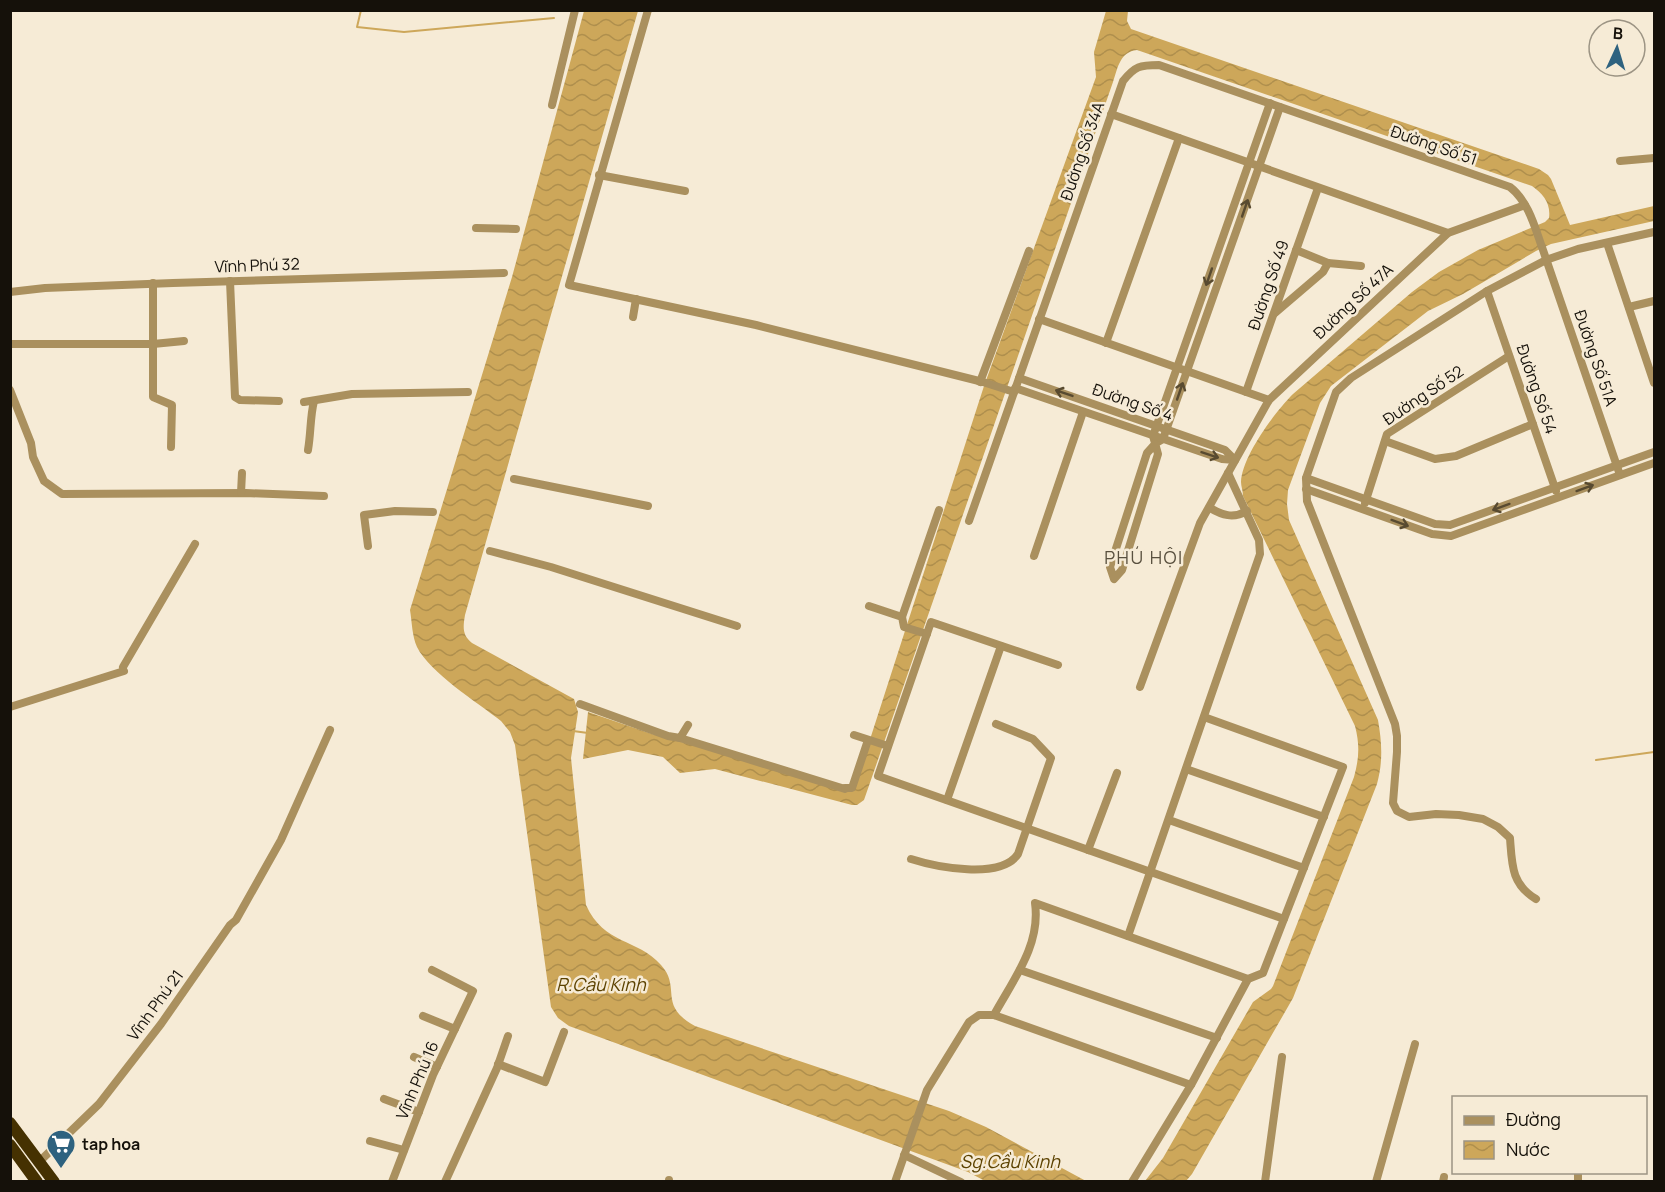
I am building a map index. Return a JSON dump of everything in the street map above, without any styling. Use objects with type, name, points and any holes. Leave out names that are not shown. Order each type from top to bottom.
[{"type":"highway","points":[[10,1123],[54,1182]]},
{"type":"highway","points":[[10,1145],[33,1176],[40,1161]]},
{"type":"street","points":[[552,105],[575,10]]},
{"type":"street","points":[[648,10],[599,174],[569,285],[765,327],[982,382],[1083,412],[1157,439],[1222,459],[1235,460]]},
{"type":"street","name":"Đường Số 34A","points":[[969,521],[1012,390],[1019,378],[1123,81],[1132,70],[1143,65],[1159,65],[1280,107]]},
{"type":"street","points":[[1270,103],[1156,426],[1157,439],[1158,454],[1122,570],[1114,579],[1110,567],[1147,453],[1157,439],[1166,429],[1280,107]]},
{"type":"street","name":"Đường Số 51","points":[[1280,107],[1510,187],[1525,205],[1543,250]]},
{"type":"street","points":[[1111,114],[1448,234]]},
{"type":"street","points":[[1106,343],[1179,138]]},
{"type":"street","points":[[1620,161],[1654,158]]},
{"type":"street","points":[[599,174],[685,191]]},
{"type":"street","name":"Đường Số 49","points":[[1246,392],[1318,188]]},
{"type":"street","name":"Đường Số 47A","points":[[1140,687],[1200,523],[1269,400],[1448,234],[1525,205]]},
{"type":"street","points":[[476,228],[516,230]]},
{"type":"street","points":[[1536,899],[1529,895],[1515,876],[1512,868],[1510,838],[1498,827],[1483,819],[1459,815],[1436,814],[1409,817],[1397,811],[1393,803],[1397,752],[1395,724],[1307,501],[1306,478],[1336,392],[1352,378],[1486,291],[1546,260],[1578,249],[1654,232]]},
{"type":"street","points":[[1607,243],[1654,383]]},
{"type":"street","points":[[1296,250],[1328,263],[1361,266]]},
{"type":"street","name":"Đường Số 51A","points":[[1543,250],[1620,475]]},
{"type":"street","points":[[982,382],[1029,251]]},
{"type":"street","points":[[1273,315],[1323,272],[1328,263]]},
{"type":"street","name":"Vĩnh Phú 32","points":[[10,292],[45,288],[230,280],[504,273]]},
{"type":"street","points":[[230,280],[235,397],[240,400],[279,401]]},
{"type":"street","points":[[153,284],[153,398],[172,405],[171,447]]},
{"type":"street","name":"Đường Số 54","points":[[1486,291],[1558,497]]},
{"type":"street","points":[[633,317],[636,299]]},
{"type":"street","points":[[1629,307],[1654,301]]},
{"type":"street","points":[[1039,319],[1269,400]]},
{"type":"street","points":[[10,344],[153,344],[184,341]]},
{"type":"street","name":"Đường Số 52","points":[[1363,510],[1388,434],[1509,356]]},
{"type":"street","name":"Đường Số 4","points":[[1019,378],[1225,450],[1235,460]]},
{"type":"street","points":[[10,390],[31,443],[33,457],[44,481],[62,494],[241,493],[324,496]]},
{"type":"street","points":[[304,402],[352,394],[468,392]]},
{"type":"street","points":[[308,450],[314,401]]},
{"type":"street","points":[[1034,556],[1083,412]]},
{"type":"street","points":[[1385,441],[1435,459],[1456,456],[1533,424]]},
{"type":"street","points":[[1306,478],[1435,524],[1450,525],[1654,452]]},
{"type":"street","points":[[1306,489],[1432,534],[1451,536],[1654,463]]},
{"type":"street","points":[[241,493],[242,473]]},
{"type":"street","points":[[1128,936],[1260,554],[1259,540],[1228,473]]},
{"type":"street","points":[[514,479],[648,506]]},
{"type":"street","points":[[1210,508],[1222,515],[1239,516],[1247,512]]},
{"type":"street","points":[[925,633],[904,627],[902,617],[939,510]]},
{"type":"street","points":[[368,546],[364,515],[395,511],[433,512]]},
{"type":"street","points":[[10,707],[123,669],[195,544]]},
{"type":"street","points":[[490,551],[551,567],[737,626]]},
{"type":"street","points":[[869,606],[902,617]]},
{"type":"street","points":[[1058,664],[931,622],[925,633],[886,745],[878,776],[1284,919]]},
{"type":"street","points":[[947,800],[1001,646]]},
{"type":"street","points":[[580,704],[646,729],[845,789],[852,788],[869,740]]},
{"type":"street","points":[[994,1015],[1027,957],[1035,923],[1035,903],[1248,979],[1263,974],[1343,767],[1204,717]]},
{"type":"street","points":[[910,859],[959,868],[987,869],[1000,867],[1015,858],[1051,758],[1033,739],[996,724]]},
{"type":"street","points":[[680,738],[688,725]]},
{"type":"street","name":"Vĩnh Phú 21","points":[[40,1161],[99,1104],[161,1024],[230,925],[236,920],[281,840],[330,730]]},
{"type":"street","points":[[854,735],[886,745]]},
{"type":"street","points":[[1186,769],[1324,817]]},
{"type":"street","points":[[1088,850],[1117,773]]},
{"type":"street","points":[[1168,820],[1304,868]]},
{"type":"street","name":"Vĩnh Phú 16","points":[[392,1182],[437,1067],[473,991],[432,970]]},
{"type":"street","points":[[1020,970],[1216,1038]]},
{"type":"street","points":[[1132,1182],[1191,1085],[1248,979]]},
{"type":"street","points":[[895,1182],[926,1093],[969,1022],[979,1015],[994,1015],[1191,1085]]},
{"type":"street","points":[[423,1016],[455,1029]]},
{"type":"street","points":[[498,1064],[545,1082],[564,1032]]},
{"type":"street","points":[[445,1182],[498,1064],[508,1036]]},
{"type":"street","points":[[1376,1182],[1415,1044]]},
{"type":"street","points":[[414,1056],[437,1067]]},
{"type":"street","points":[[1265,1182],[1282,1057]]},
{"type":"street","points":[[384,1100],[419,1112]]},
{"type":"street","points":[[370,1141],[404,1150]]},
{"type":"street","points":[[905,1152],[961,1182]]},
{"type":"water","name":"R.Cầu Kinh","points":[[584,11],[638,11],[465,615],[465,634],[472,643],[574,699],[578,712],[571,758],[586,905],[593,918],[602,927],[652,956],[661,965],[670,981],[673,1004],[683,1018],[695,1026],[949,1111],[986,1127],[1086,1181],[985,1181],[968,1172],[569,1026],[558,1018],[551,1007],[515,745],[510,732],[501,721],[443,677],[423,657],[415,643],[410,610],[512,277]]},
{"type":"water","points":[[1106,11],[1128,11],[1127,21],[1131,29],[1539,169],[1551,179],[1570,225],[1654,206],[1654,221],[1551,244],[1463,294],[1428,311],[1331,386],[1320,403],[1288,490],[1289,520],[1378,720],[1381,752],[1379,776],[1293,998],[1186,1181],[1145,1181],[1163,1158],[1253,1002],[1273,986],[1354,777],[1358,758],[1355,726],[1243,496],[1241,482],[1243,471],[1253,447],[1277,412],[1293,394],[1412,292],[1439,272],[1478,250],[1545,222],[1549,218],[1547,203],[1532,186],[1137,50],[1131,51],[1120,61],[1116,71],[864,800],[857,805],[852,805],[715,769],[680,773],[663,757],[628,750],[583,759],[588,712],[652,734],[854,789],[984,386],[1096,77],[1094,52]]},
{"type":"waterway","points":[[361,10],[357,27],[404,32],[554,18]]},
{"type":"waterway","points":[[573,731],[588,733]]},
{"type":"waterway","points":[[1596,760],[1654,752]]},
{"type":"place","name":"tap hoa","points":[[61,1170]]},
{"type":"district","name":"PHÚ HỘI","points":[[1144,558]]},
{"type":"water label","name":"Sg.Cầu Kinh","points":[[1010,1162]]}]
